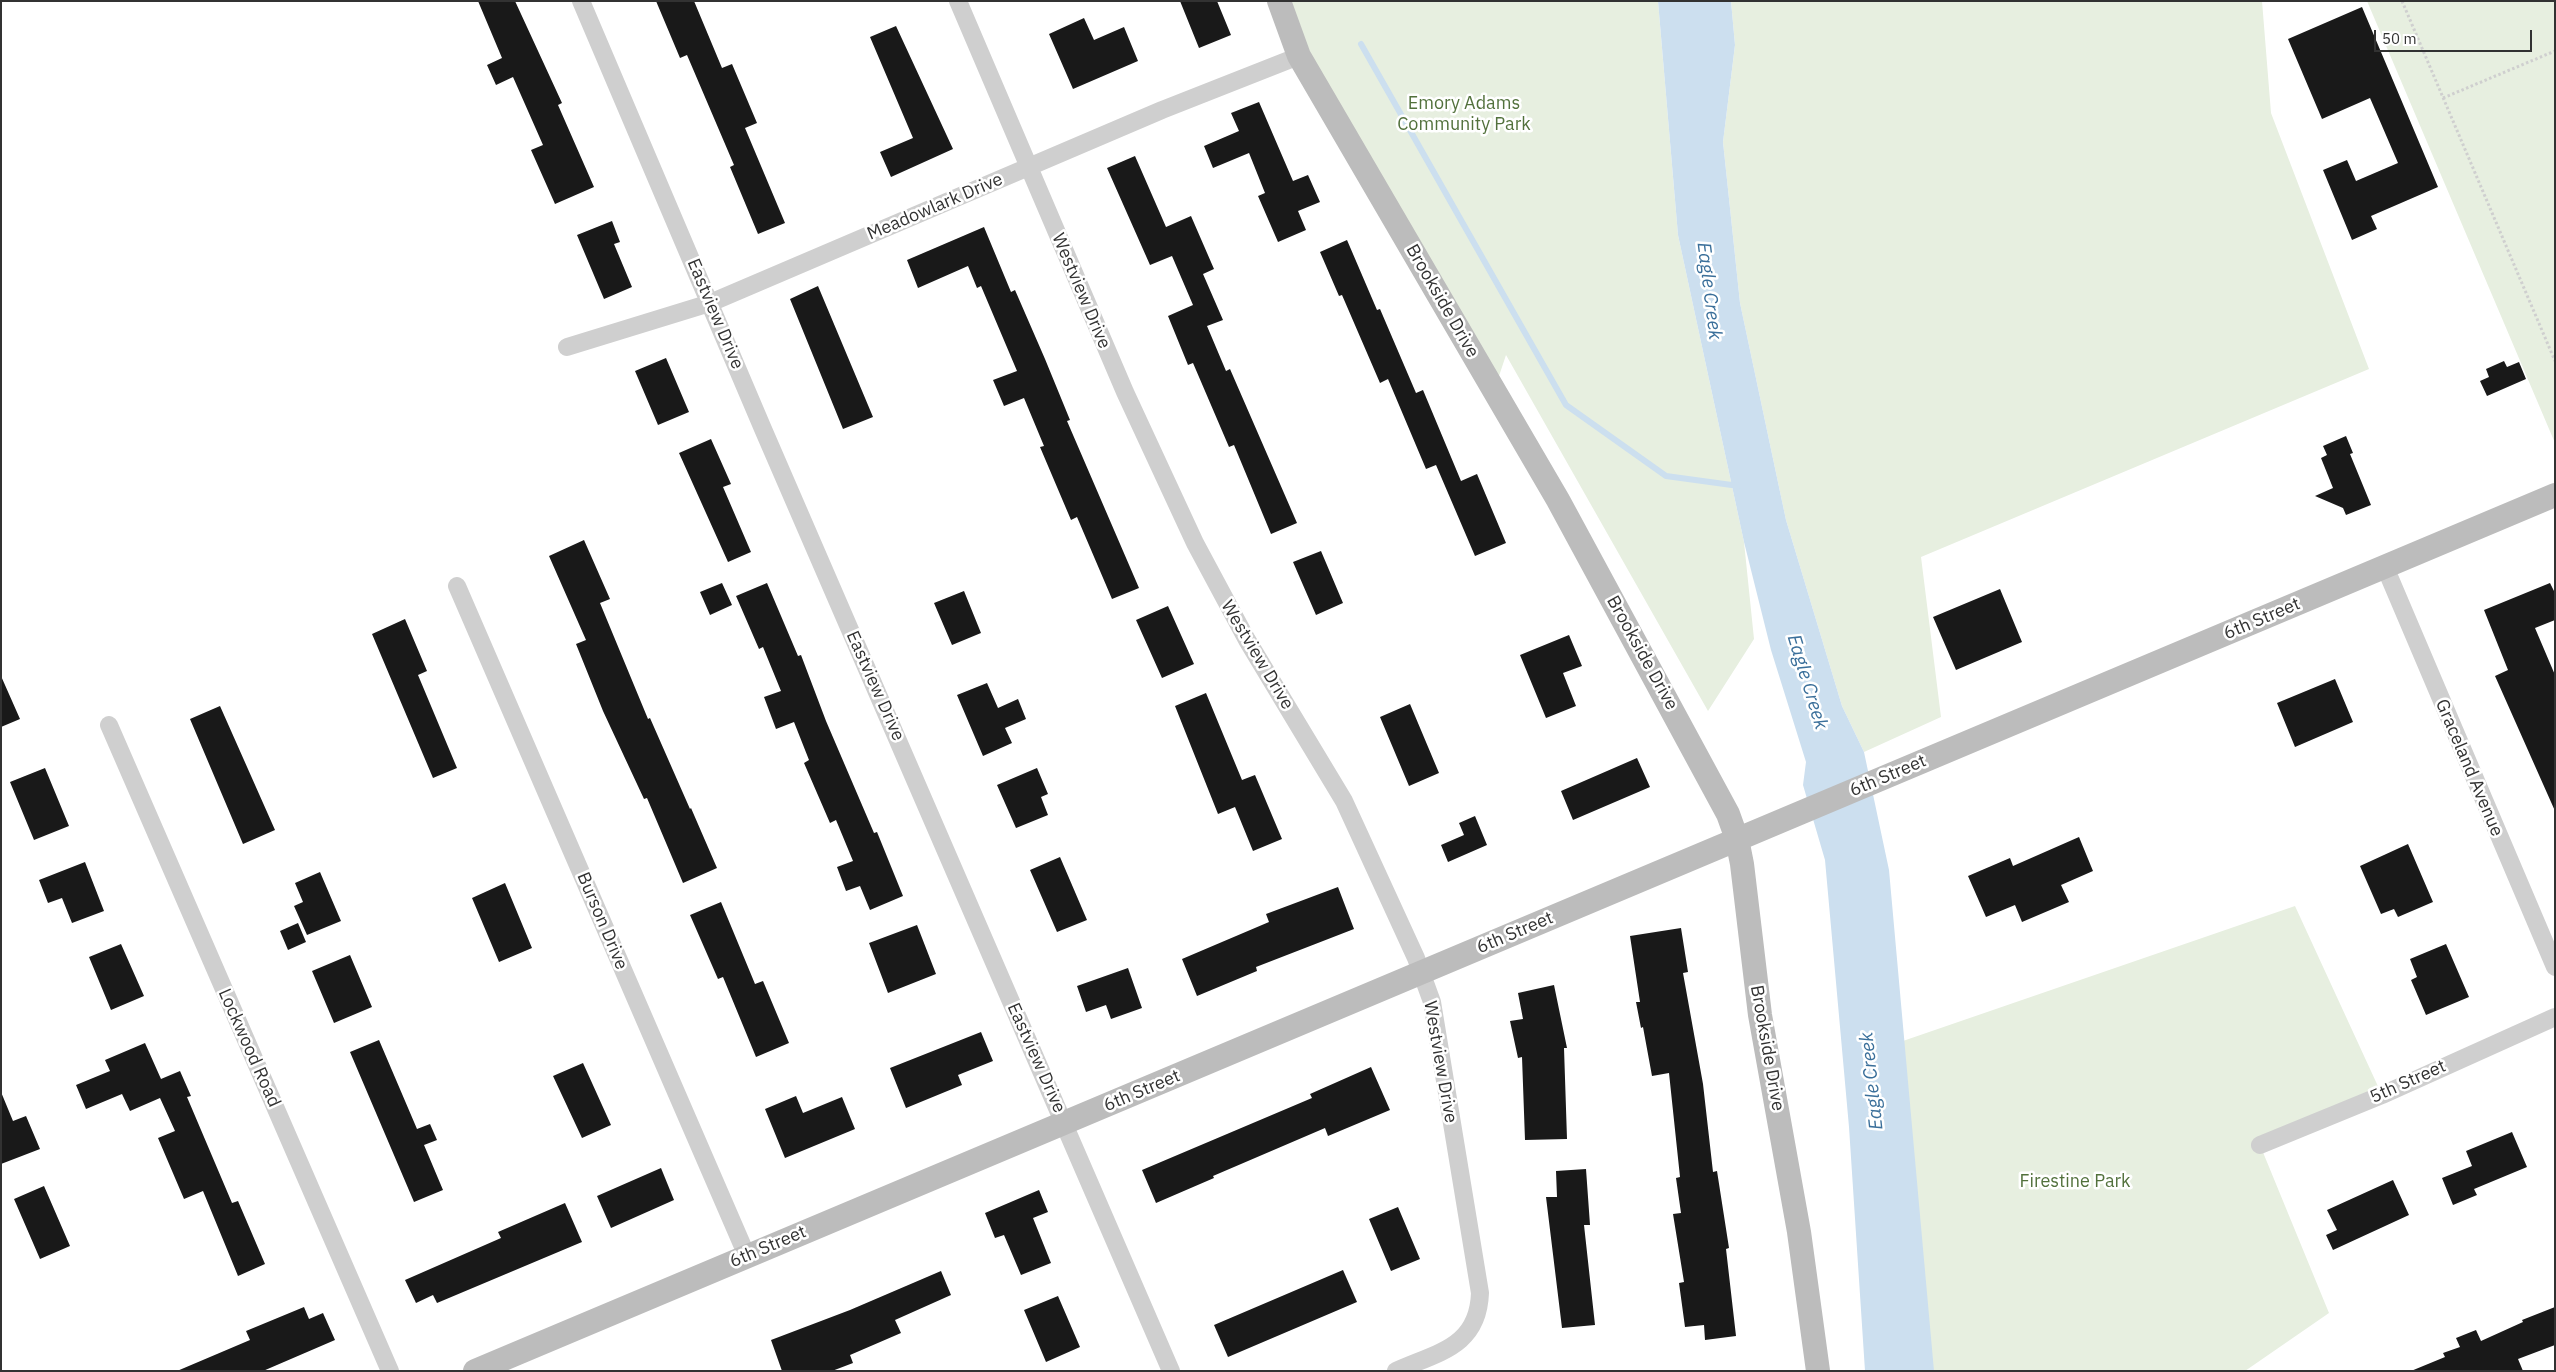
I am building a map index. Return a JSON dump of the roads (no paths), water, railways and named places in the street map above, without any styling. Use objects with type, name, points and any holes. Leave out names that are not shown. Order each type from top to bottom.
[{"type":"street","name":"Eastview Drive","points":[[581,1],[1171,1371]]},
{"type":"street","name":"Westview Drive","points":[[958,1],[1125,392],[1194,543],[1247,640],[1344,801],[1421,972],[1432,1002],[1480,1292],[1480,1307],[1473,1327],[1463,1338],[1451,1347],[1396,1371]]},
{"type":"street","name":"Brookside Drive","points":[[1280,1],[1299,56],[1558,500],[1724,807],[1737,839],[1760,1015],[1799,1232],[1818,1371]]},
{"type":"street","name":"Meadowlark Drive","points":[[567,347],[710,303],[1162,110],[1299,56]]},
{"type":"street","name":"6th Street","points":[[475,1371],[509,1364],[747,1256],[2555,495]]},
{"type":"street","name":"Graceland Avenue","points":[[2385,567],[2555,968]]},
{"type":"street","name":"Burson Drive","points":[[457,586],[747,1256]]},
{"type":"street","name":"Lockwood Road","points":[[109,725],[390,1371]]},
{"type":"street","name":"5th Street","points":[[2260,1145],[2382,1095],[2555,1017]]},
{"type":"water","name":"Eagle Creek","points":[[1658,1],[1731,1],[1735,45],[1723,142],[1740,303],[1786,520],[1842,706],[1864,752],[1889,870],[1934,1371],[1865,1371],[1849,1127],[1825,860],[1803,785],[1806,762],[1771,650],[1744,542],[1678,235]]},
{"type":"waterway","points":[[1361,44],[1566,405],[1666,476],[1739,486]]},
{"type":"park label","name":"Emory Adams Community Park","points":[[1464,114]]},
{"type":"park label","name":"Firestine Park","points":[[2075,1182]]}]
